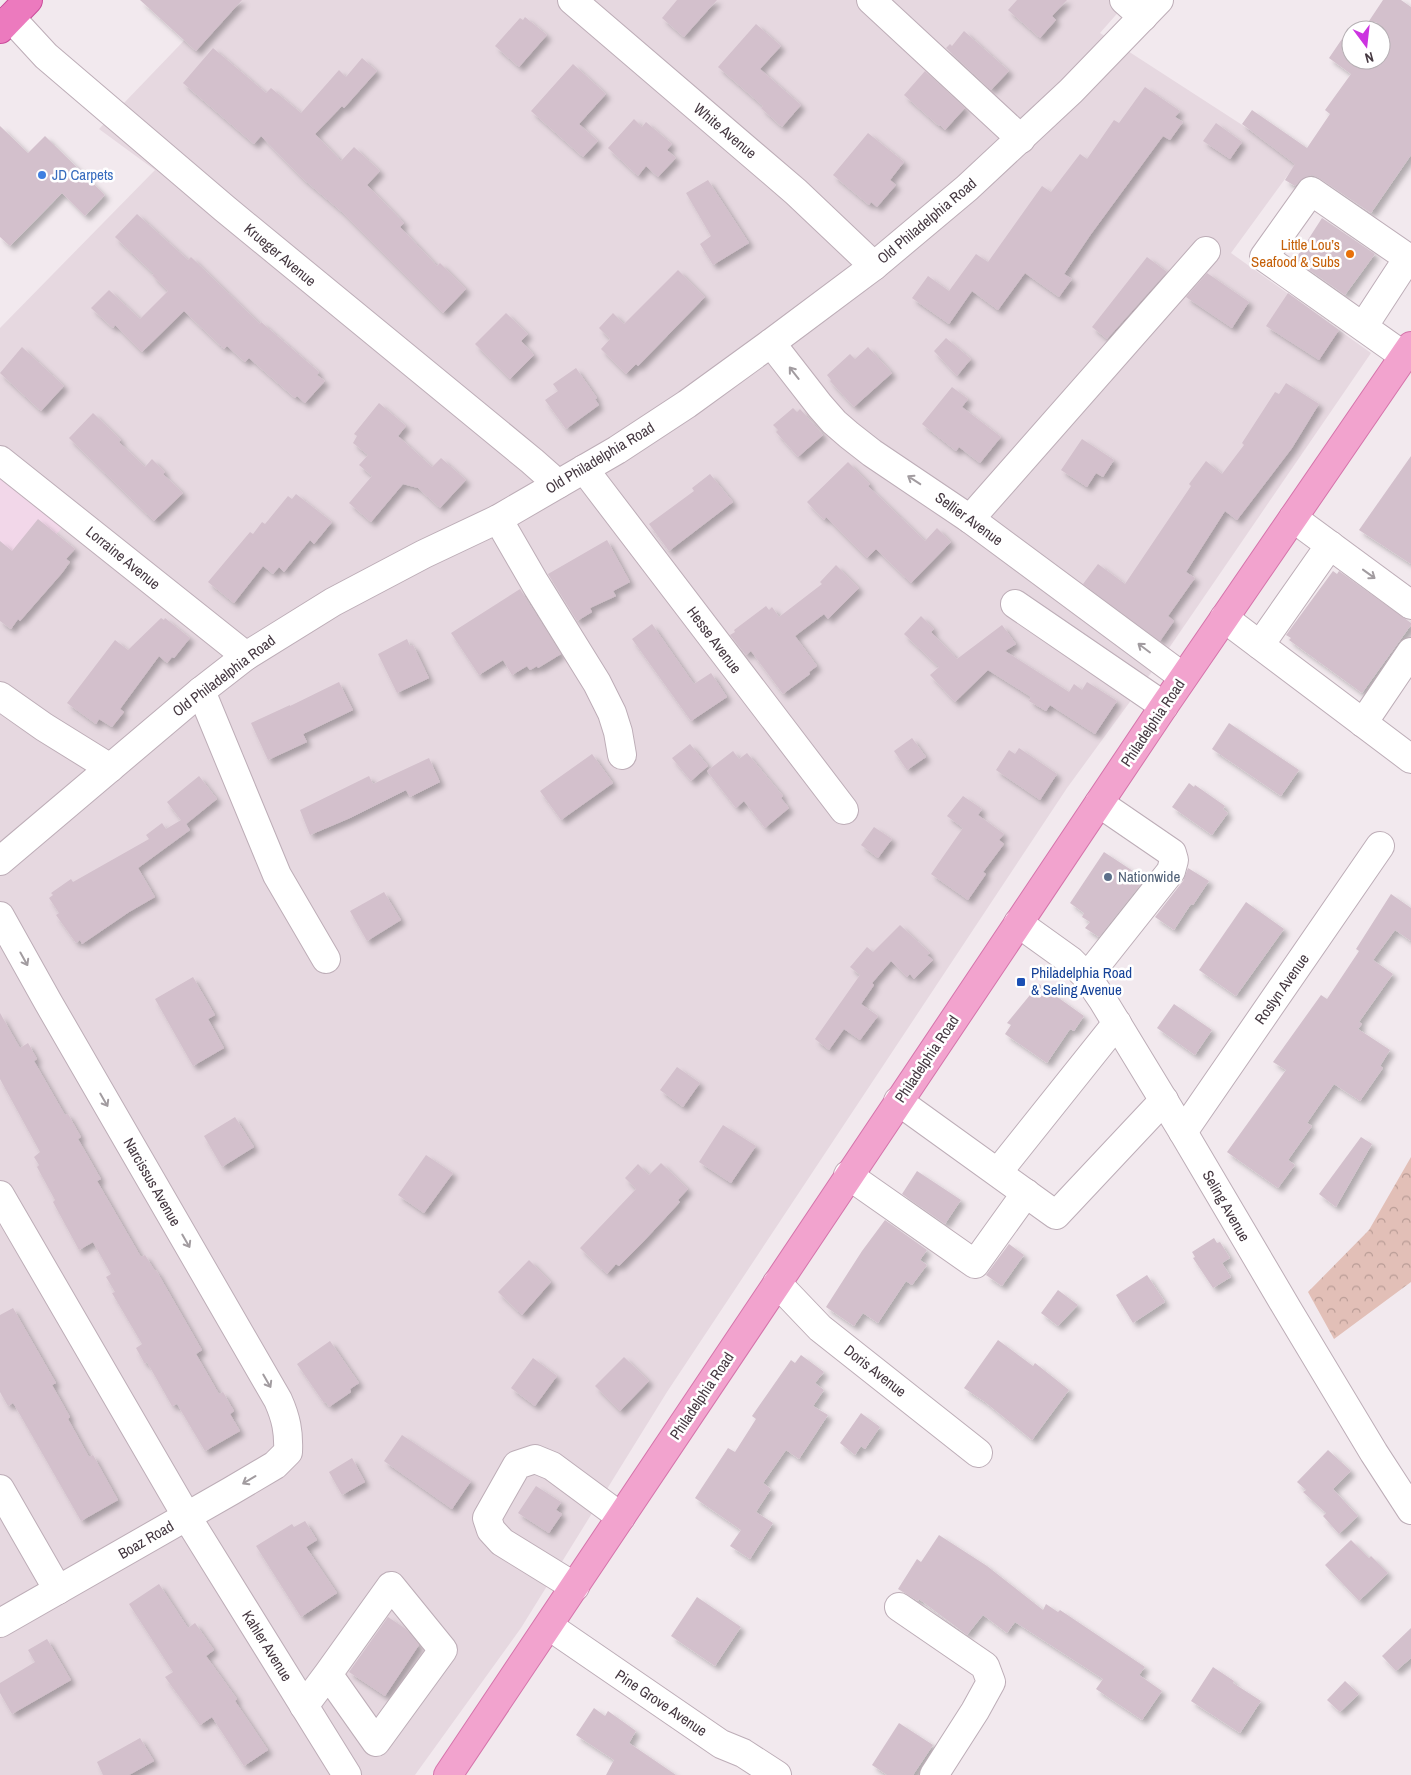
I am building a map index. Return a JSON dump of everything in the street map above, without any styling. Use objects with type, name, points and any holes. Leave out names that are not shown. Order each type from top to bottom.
[{"type":"main road","name":"Philadelphia Road","points":[[448,1775],[1183,677],[1408,351]]},
{"type":"street","name":"White Avenue","points":[[572,0],[796,192],[874,266]]},
{"type":"street","points":[[871,0],[1021,139]]},
{"type":"street","name":"Old Philadelphia Road","points":[[0,861],[200,691],[246,656],[286,630],[357,589],[424,554],[498,519],[638,436],[687,404],[874,266],[967,188],[1021,139],[1142,6]]},
{"type":"street","name":"Krueger Avenue","points":[[13,15],[46,56],[224,208],[558,484]]},
{"type":"street","points":[[1363,327],[1408,258],[1311,191],[1264,257],[1363,327],[1408,351]]},
{"type":"street","points":[[970,518],[1206,252]]},
{"type":"street","name":"Sellier Avenue","points":[[771,343],[820,406],[849,435],[872,454],[970,518],[1183,677]]},
{"type":"street","name":"Lorraine Avenue","points":[[0,460],[246,656]]},
{"type":"street","name":"Hesse Avenue","points":[[584,469],[844,810]]},
{"type":"street","points":[[1292,518],[1411,605]]},
{"type":"street","points":[[498,519],[597,683],[612,712],[622,754]]},
{"type":"street","points":[[1260,645],[1330,545]]},
{"type":"street","points":[[1015,604],[1164,706]]},
{"type":"street","points":[[1224,618],[1411,759]]},
{"type":"street","points":[[1363,723],[1411,652]]},
{"type":"street","points":[[200,691],[277,875],[326,959]]},
{"type":"street","points":[[0,696],[44,727],[110,768]]},
{"type":"street","points":[[1087,977],[1171,871],[1174,860],[1172,853],[1099,803]]},
{"type":"street","name":"Roslyn Avenue","points":[[1183,1132],[1380,846]]},
{"type":"street","name":"Narcissus Avenue","points":[[0,916],[278,1400],[288,1427],[288,1452]]},
{"type":"street","name":"Seling Avenue","points":[[1018,923],[1061,952],[1087,977],[1164,1100],[1374,1453],[1411,1510]]},
{"type":"street","points":[[998,1172],[1117,1024]]},
{"type":"street","points":[[898,1101],[1056,1215],[1164,1100]]},
{"type":"street","points":[[848,1176],[975,1264],[1026,1193]]},
{"type":"street","name":"Kahler Avenue","points":[[0,1195],[187,1517],[347,1775]]},
{"type":"street","name":"Doris Avenue","points":[[777,1283],[820,1328],[978,1452]]},
{"type":"street","name":"Boaz Road","points":[[0,1623],[275,1465],[288,1452]]},
{"type":"street","points":[[575,1587],[502,1542],[490,1530],[487,1518],[517,1465],[535,1459],[552,1466],[621,1517]]},
{"type":"street","points":[[0,1489],[58,1590]]},
{"type":"street","points":[[304,1706],[391,1586],[443,1650],[376,1742],[328,1674]]},
{"type":"street","points":[[899,1607],[985,1666],[991,1682],[975,1711],[934,1775]]},
{"type":"street","name":"Pine Grove Avenue","points":[[549,1626],[721,1744],[743,1753],[777,1775]]},
{"type":"shaded area","points":[[223,0],[1129,0],[1100,33],[1298,161],[1231,253],[1371,353],[1167,651],[1067,788],[667,1392],[521,1628],[415,1775],[0,1775],[0,328],[155,170],[99,129]]},
{"type":"shaded area","points":[[0,478],[63,527],[0,594]]},
{"type":"green space","points":[[1411,1157],[1411,1282],[1334,1339],[1308,1292],[1369,1230]]},
{"type":"building","points":[[140,0],[242,0],[196,51]]},
{"type":"building","points":[[677,0],[717,0],[684,37],[662,18]]},
{"type":"building","points":[[1017,0],[1067,0],[1052,16],[1056,20],[1040,38],[1008,10]]},
{"type":"building","points":[[1383,0],[1401,0],[1411,7],[1411,155],[1371,213],[1312,175],[1305,177],[1295,186],[1285,180],[1295,164],[1242,124],[1252,110],[1307,148],[1330,114],[1325,110],[1351,74],[1346,70],[1391,70],[1391,20],[1370,20]]},
{"type":"building","points":[[525,17],[547,35],[519,67],[495,46],[520,18],[523,20]]},
{"type":"building","points":[[756,24],[781,46],[760,69],[801,105],[782,127],[761,108],[763,106],[718,67]]},
{"type":"building","points":[[964,31],[1009,71],[991,90],[946,48],[950,44],[952,46]]},
{"type":"building","points":[[1341,40],[1341,67],[1329,58]]},
{"type":"building","points":[[213,48],[266,93],[271,88],[301,113],[339,70],[346,77],[362,58],[377,71],[344,108],[342,106],[315,134],[341,161],[354,147],[380,171],[367,185],[404,223],[400,227],[437,266],[440,263],[466,289],[443,313],[342,212],[302,178],[261,136],[254,144],[183,83]]},
{"type":"building","points":[[573,64],[606,94],[579,124],[598,141],[583,157],[531,111]]},
{"type":"building","points":[[925,71],[965,108],[945,130],[904,95]]},
{"type":"building","points":[[1145,87],[1180,111],[1175,117],[1183,122],[1170,140],[1163,136],[1091,234],[1064,274],[1072,279],[1059,297],[1025,273],[998,310],[972,291],[949,324],[912,298],[928,276],[949,291],[976,254],[988,262],[1042,186],[1051,192],[1080,154],[1087,159],[1114,120],[1119,123]]},
{"type":"building","points":[[634,119],[642,127],[646,122],[672,144],[667,150],[676,158],[658,177],[646,166],[638,176],[608,148]]},
{"type":"building","points":[[1216,123],[1242,142],[1230,159],[1203,141]]},
{"type":"building","name":"JD Carpets","points":[[0,126],[28,153],[45,136],[105,195],[85,216],[62,193],[10,246],[0,237]]},
{"type":"building","points":[[868,133],[904,162],[890,180],[896,185],[877,207],[871,202],[869,205],[833,175]]},
{"type":"building","points":[[708,180],[749,243],[713,265],[700,244],[711,236],[686,193]]},
{"type":"building","points":[[137,214],[188,260],[191,257],[260,324],[261,322],[319,372],[317,375],[325,381],[305,403],[297,396],[295,398],[249,358],[245,362],[227,346],[224,349],[184,311],[142,352],[115,325],[113,328],[91,308],[109,290],[140,319],[168,291],[152,275],[154,274],[115,237]]},
{"type":"building","name":"Little Lou’s Seafood & Subs","points":[[1322,218],[1375,254],[1345,295],[1295,260]]},
{"type":"building","points":[[1147,257],[1167,272],[1107,339],[1092,327]]},
{"type":"building","points":[[678,270],[705,297],[638,366],[636,364],[626,374],[601,349],[610,339],[599,328],[613,313],[624,324]]},
{"type":"building","points":[[1207,273],[1249,302],[1232,328],[1186,297]]},
{"type":"building","points":[[1288,293],[1339,330],[1319,360],[1266,326]]},
{"type":"building","points":[[506,313],[528,334],[521,341],[534,355],[510,379],[475,344]]},
{"type":"building","points":[[946,338],[971,359],[957,376],[934,351]]},
{"type":"building","points":[[22,347],[64,386],[41,411],[0,373]]},
{"type":"building","points":[[868,347],[892,373],[854,407],[830,381],[827,375],[850,354],[855,359]]},
{"type":"building","points":[[576,368],[597,398],[595,399],[599,405],[566,429],[545,400],[558,391],[553,384]]},
{"type":"building","points":[[1286,383],[1319,404],[1292,448],[1237,520],[1225,511],[1186,572],[1195,578],[1168,616],[1174,621],[1160,641],[1083,584],[1098,564],[1125,584],[1191,486],[1189,484],[1206,461],[1222,474],[1244,445],[1242,443],[1275,392],[1279,394]]},
{"type":"building","points":[[952,387],[968,399],[962,407],[1001,437],[980,463],[959,447],[956,451],[922,424]]},
{"type":"building","points":[[379,403],[406,426],[398,436],[432,467],[441,458],[466,480],[440,508],[418,488],[403,484],[371,522],[349,503],[372,476],[359,465],[368,455],[353,443],[357,436],[354,434]]},
{"type":"building","points":[[793,408],[797,412],[800,409],[823,435],[798,457],[776,432],[778,430],[773,425]]},
{"type":"building","points":[[93,413],[145,467],[152,459],[165,472],[163,474],[183,493],[154,521],[69,438]]},
{"type":"building","points":[[1082,439],[1114,460],[1103,477],[1096,473],[1087,487],[1061,470]]},
{"type":"building","points":[[1411,456],[1411,564],[1359,530]]},
{"type":"building","points":[[848,462],[870,484],[868,486],[925,541],[937,528],[951,542],[911,583],[876,549],[867,558],[826,517],[824,520],[807,502]]},
{"type":"building","points":[[710,474],[733,502],[669,551],[649,524],[694,491],[692,488]]},
{"type":"building","points":[[296,494],[332,522],[314,544],[310,540],[284,572],[279,567],[273,574],[263,566],[234,603],[208,582],[250,532],[253,534],[262,522],[265,524],[288,496],[292,499]]},
{"type":"building","points":[[38,519],[75,549],[66,559],[70,562],[62,573],[20,621],[18,619],[11,629],[0,621],[0,541],[12,551]]},
{"type":"building","points":[[607,540],[630,582],[613,591],[616,596],[590,608],[592,612],[577,621],[548,574]]},
{"type":"building","points":[[836,565],[859,588],[828,619],[824,614],[795,636],[817,666],[809,672],[810,674],[783,694],[751,651],[746,655],[730,635],[766,606],[769,610],[772,607],[779,617],[822,584],[820,582]]},
{"type":"building","points":[[1333,571],[1337,574],[1339,571],[1411,623],[1362,693],[1289,640],[1291,638],[1286,635]]},
{"type":"building","points":[[520,589],[561,654],[538,668],[537,666],[530,670],[527,666],[512,675],[503,660],[479,675],[451,633]]},
{"type":"building","points":[[921,616],[934,629],[931,632],[957,659],[1002,625],[1016,644],[1005,651],[1069,692],[1074,684],[1082,690],[1087,682],[1117,701],[1095,734],[1050,705],[1046,711],[1029,701],[1031,697],[988,670],[955,702],[930,675],[939,667],[904,634]]},
{"type":"building","points":[[161,618],[164,620],[165,618],[190,638],[174,658],[172,657],[167,663],[159,656],[120,709],[124,712],[112,727],[99,719],[96,724],[67,703],[115,640],[128,650]]},
{"type":"building","points":[[652,624],[694,684],[711,673],[727,697],[691,721],[632,639]]},
{"type":"building","points":[[407,639],[410,646],[413,645],[429,678],[397,693],[378,654]]},
{"type":"building","points":[[339,682],[353,710],[303,734],[307,742],[268,760],[251,723]]},
{"type":"building","points":[[1229,723],[1299,770],[1281,796],[1212,749]]},
{"type":"building","points":[[912,738],[926,757],[907,770],[894,751]]},
{"type":"building","points":[[690,744],[708,766],[691,781],[672,758]]},
{"type":"building","points":[[1019,748],[1057,774],[1040,800],[996,770],[1009,750],[1015,754]]},
{"type":"building","points":[[733,751],[739,759],[747,753],[783,796],[781,798],[789,808],[765,828],[744,801],[736,808],[707,771]]},
{"type":"building","points":[[592,754],[613,783],[561,820],[540,791]]},
{"type":"building","points":[[429,758],[440,782],[410,797],[406,790],[350,818],[310,835],[300,810],[369,776],[373,784]]},
{"type":"building","points":[[199,776],[217,799],[186,824],[190,830],[138,868],[155,897],[82,944],[80,940],[76,943],[56,915],[59,913],[49,898],[53,895],[51,893],[71,879],[73,882],[149,839],[146,835],[162,823],[166,829],[181,820],[167,802]]},
{"type":"building","points":[[1189,783],[1194,787],[1195,785],[1225,806],[1223,809],[1228,813],[1212,835],[1172,807]]},
{"type":"building","points":[[963,796],[982,809],[978,815],[1004,834],[999,840],[1004,844],[983,872],[986,874],[968,900],[931,874],[963,828],[947,816]]},
{"type":"building","points":[[874,827],[892,839],[878,858],[861,845]]},
{"type":"building","points":[[1104,852],[1145,879],[1099,937],[1085,928],[1090,922],[1082,917],[1084,913],[1070,903]]},
{"type":"building","points":[[1188,868],[1209,881],[1174,930],[1155,917],[1183,881]]},
{"type":"building","points":[[384,892],[401,920],[367,941],[350,911]]},
{"type":"building","points":[[1391,894],[1411,908],[1411,941],[1395,930],[1373,960],[1393,974],[1359,1022],[1362,1024],[1358,1029],[1390,1050],[1380,1066],[1383,1068],[1360,1101],[1334,1084],[1307,1123],[1312,1126],[1288,1160],[1295,1165],[1278,1188],[1227,1152],[1286,1070],[1273,1062],[1321,995],[1327,999],[1359,951],[1356,949]]},
{"type":"building","points":[[1246,902],[1284,929],[1236,996],[1199,970]]},
{"type":"building","points":[[900,925],[930,953],[927,955],[933,960],[914,979],[910,974],[907,977],[891,961],[872,983],[874,985],[861,1004],[878,1016],[860,1040],[844,1029],[829,1050],[815,1039],[860,975],[850,967],[867,947],[873,952]]},
{"type":"building","points":[[193,977],[215,1015],[208,1019],[224,1048],[193,1066],[155,999]]},
{"type":"building","points":[[1039,984],[1084,1016],[1074,1031],[1070,1029],[1047,1063],[1005,1034],[1011,1025],[1007,1023]]},
{"type":"building","points":[[1174,1004],[1212,1030],[1195,1055],[1157,1028]]},
{"type":"building","points":[[0,1013],[20,1048],[28,1043],[37,1059],[34,1061],[65,1115],[68,1114],[81,1137],[78,1139],[101,1179],[97,1181],[141,1257],[145,1255],[156,1270],[202,1350],[196,1354],[219,1394],[223,1392],[234,1411],[230,1414],[240,1431],[205,1451],[177,1404],[172,1406],[147,1362],[145,1364],[136,1348],[142,1344],[112,1293],[115,1292],[106,1277],[111,1274],[93,1242],[79,1250],[53,1202],[55,1200],[37,1167],[39,1165],[34,1157],[40,1152],[0,1079]]},
{"type":"building","points":[[677,1067],[700,1083],[683,1107],[660,1090]]},
{"type":"building","points":[[235,1117],[254,1147],[222,1167],[204,1136]]},
{"type":"building","points":[[723,1125],[756,1146],[731,1183],[699,1162]]},
{"type":"building","points":[[1361,1137],[1372,1144],[1336,1207],[1319,1194]]},
{"type":"building","points":[[426,1155],[453,1173],[424,1213],[398,1195]]},
{"type":"building","points":[[661,1163],[688,1189],[678,1200],[680,1202],[643,1242],[619,1266],[616,1264],[607,1274],[580,1248],[636,1189],[625,1178],[638,1164],[649,1175]]},
{"type":"building","points":[[917,1171],[961,1200],[945,1224],[902,1194]]},
{"type":"building","points":[[885,1220],[927,1250],[920,1260],[927,1265],[912,1285],[906,1281],[878,1323],[863,1313],[854,1326],[826,1307],[862,1251]]},
{"type":"building","points":[[1214,1238],[1217,1243],[1220,1242],[1230,1258],[1222,1263],[1231,1277],[1213,1288],[1193,1258],[1195,1257],[1192,1252]]},
{"type":"building","points":[[1009,1244],[1024,1255],[1002,1286],[986,1275]]},
{"type":"building","points":[[529,1260],[551,1282],[522,1315],[498,1292]]},
{"type":"building","points":[[1147,1275],[1165,1302],[1133,1323],[1116,1295]]},
{"type":"building","points":[[1058,1290],[1078,1305],[1058,1326],[1041,1313]]},
{"type":"building","points":[[13,1308],[56,1383],[52,1385],[70,1417],[68,1419],[89,1457],[93,1455],[118,1500],[81,1521],[15,1406],[13,1403],[8,1406],[0,1392],[0,1315]]},
{"type":"building","points":[[998,1340],[1033,1366],[1035,1363],[1069,1390],[1032,1440],[985,1402],[964,1388]]},
{"type":"building","points":[[330,1341],[359,1383],[350,1389],[351,1392],[329,1407],[326,1402],[324,1403],[297,1364]]},
{"type":"building","points":[[801,1355],[824,1372],[815,1383],[824,1390],[813,1406],[828,1415],[799,1459],[786,1450],[763,1483],[771,1489],[756,1512],[773,1523],[750,1559],[730,1546],[741,1530],[695,1498],[728,1448],[735,1452],[756,1419],[752,1416],[791,1360],[795,1363]]},
{"type":"building","points":[[624,1357],[649,1381],[620,1411],[595,1386]]},
{"type":"building","points":[[533,1358],[557,1376],[535,1406],[511,1388]]},
{"type":"building","points":[[861,1413],[880,1427],[865,1449],[861,1446],[855,1455],[840,1443]]},
{"type":"building","points":[[402,1435],[471,1481],[452,1509],[384,1461]]},
{"type":"building","points":[[1328,1450],[1351,1471],[1333,1489],[1358,1516],[1339,1534],[1323,1516],[1326,1513],[1303,1492],[1306,1490],[1297,1482]]},
{"type":"building","points":[[352,1458],[365,1482],[342,1495],[329,1472]]},
{"type":"building","points":[[536,1486],[561,1502],[556,1510],[562,1514],[549,1533],[518,1513]]},
{"type":"building","points":[[305,1521],[317,1540],[306,1547],[337,1593],[301,1617],[256,1546],[292,1524],[294,1527]]},
{"type":"building","points":[[939,1535],[987,1566],[1043,1610],[1046,1604],[1058,1612],[1060,1610],[1145,1667],[1139,1675],[1162,1691],[1142,1720],[1096,1689],[1103,1679],[1015,1622],[1007,1633],[983,1615],[967,1635],[919,1599],[918,1601],[898,1589],[917,1559],[921,1562]]},
{"type":"building","points":[[1351,1540],[1388,1573],[1359,1601],[1325,1565]]},
{"type":"building","points":[[159,1584],[188,1628],[195,1623],[214,1650],[206,1656],[237,1699],[235,1701],[268,1750],[244,1766],[212,1717],[200,1725],[165,1677],[173,1672],[129,1604]]},
{"type":"building","points":[[697,1597],[741,1627],[715,1666],[671,1636]]},
{"type":"building","points":[[388,1617],[406,1629],[419,1645],[385,1696],[349,1672]]},
{"type":"building","points":[[1411,1628],[1411,1658],[1396,1671],[1382,1656]]},
{"type":"building","points":[[47,1639],[71,1680],[12,1714],[0,1693],[0,1683],[35,1662],[28,1650]]},
{"type":"building","points":[[1213,1667],[1261,1701],[1240,1733],[1191,1701]]},
{"type":"building","points":[[1345,1681],[1359,1694],[1340,1712],[1327,1700]]},
{"type":"building","points":[[594,1708],[605,1716],[608,1711],[636,1731],[629,1743],[676,1775],[606,1775],[614,1760],[576,1735]]},
{"type":"building","points":[[899,1723],[933,1745],[913,1775],[887,1775],[872,1765]]},
{"type":"building","points":[[140,1738],[154,1761],[129,1775],[103,1775],[97,1762]]},
{"type":"place","name":"JD Carpets","points":[[42,175]]},
{"type":"place","name":"Little Lou’s Seafood & Subs","points":[[1350,254]]},
{"type":"place","name":"Nationwide","points":[[1108,877]]},
{"type":"place","name":"Philadelphia Road & Seling Avenue","points":[[1021,982]]}]
